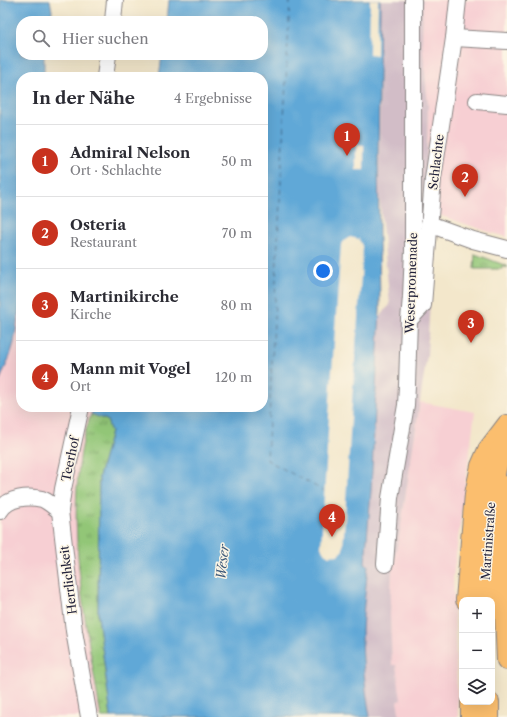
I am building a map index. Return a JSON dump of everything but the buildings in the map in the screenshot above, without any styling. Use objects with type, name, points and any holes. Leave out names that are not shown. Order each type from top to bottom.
[{"type":"main road","points":[[466,597],[476,494],[481,466],[488,450],[507,425]]},
{"type":"main road","name":"Martinistraße","points":[[486,597],[486,544],[489,511],[495,474],[502,446],[507,436]]},
{"type":"main road","points":[[507,486],[501,525],[507,660]]},
{"type":"main road","points":[[471,705],[471,717]]},
{"type":"main road","points":[[489,705],[490,717]]},
{"type":"street","points":[[113,16],[115,0]]},
{"type":"street","name":"Weserpromenade","points":[[385,564],[390,498],[406,406],[413,243],[413,0]]},
{"type":"street","name":"Schlachte","points":[[409,320],[423,305],[435,164],[454,38],[458,0]]},
{"type":"street","points":[[454,38],[507,41]]},
{"type":"street","points":[[106,72],[107,60]]},
{"type":"street","points":[[477,101],[507,104]]},
{"type":"street","points":[[429,224],[473,240],[507,249]]},
{"type":"street","name":"Teerhof","points":[[60,511],[63,489],[80,412]]},
{"type":"street","points":[[0,511],[9,501],[22,498],[44,499],[60,511]]},
{"type":"street","name":"Herrlichkeit","points":[[60,511],[74,630],[89,717]]},
{"type":"shaded area","points":[[380,0],[423,0],[422,41],[428,105],[426,211],[433,245],[427,355],[400,531],[392,569],[390,615],[392,665],[396,665],[401,700],[397,701],[400,717],[370,717],[365,685],[362,632],[368,565],[365,563],[371,491],[379,320],[384,311],[390,305],[379,194]]},
{"type":"shaded area","points":[[423,0],[507,0],[507,237],[427,211],[428,105],[422,41]]},
{"type":"shaded area","points":[[16,325],[16,412],[92,412],[84,436],[76,498],[81,585],[101,717],[0,717],[0,380],[10,356]]},
{"type":"shaded area","points":[[420,402],[475,412],[453,577],[458,717],[400,717],[397,701],[400,700],[396,665],[392,666],[390,615],[392,569],[400,531]]},
{"type":"green space","points":[[475,254],[507,266],[507,268],[503,266],[502,269],[474,269]]},
{"type":"green space","points":[[91,414],[107,420],[111,432],[99,477],[98,616],[111,717],[101,717],[84,613],[77,540],[76,505],[78,470],[84,437]]},
{"type":"water","points":[[0,0],[50,0],[52,11],[51,16],[16,16],[16,60],[44,60],[44,72],[16,72],[16,330],[10,356],[0,380]]},
{"type":"water","name":"Weser","points":[[169,0],[380,0],[378,157],[380,309],[371,491],[365,563],[368,565],[362,630],[364,674],[370,717],[111,717],[98,616],[99,477],[111,432],[107,420],[91,414],[92,412],[268,412],[268,72],[160,72],[161,60],[268,60],[268,16],[167,16]]},
{"type":"pier","points":[[370,0],[378,0],[377,55],[369,54]]},
{"type":"pier","points":[[356,145],[364,145],[364,170],[356,170]]},
{"type":"pier","points":[[350,237],[359,239],[363,248],[343,550],[338,555],[329,556],[323,552],[321,547],[330,400],[341,245]]},
{"type":"ferry route","points":[[290,0],[267,460],[324,491]]},
{"type":"place","name":"Admiral Nelson","points":[[347,156]]},
{"type":"place","name":"Osteria","points":[[465,197]]},
{"type":"place","name":"Martinikirche","points":[[471,343]]},
{"type":"place","name":"Mann mit Vogel","points":[[332,537]]}]
